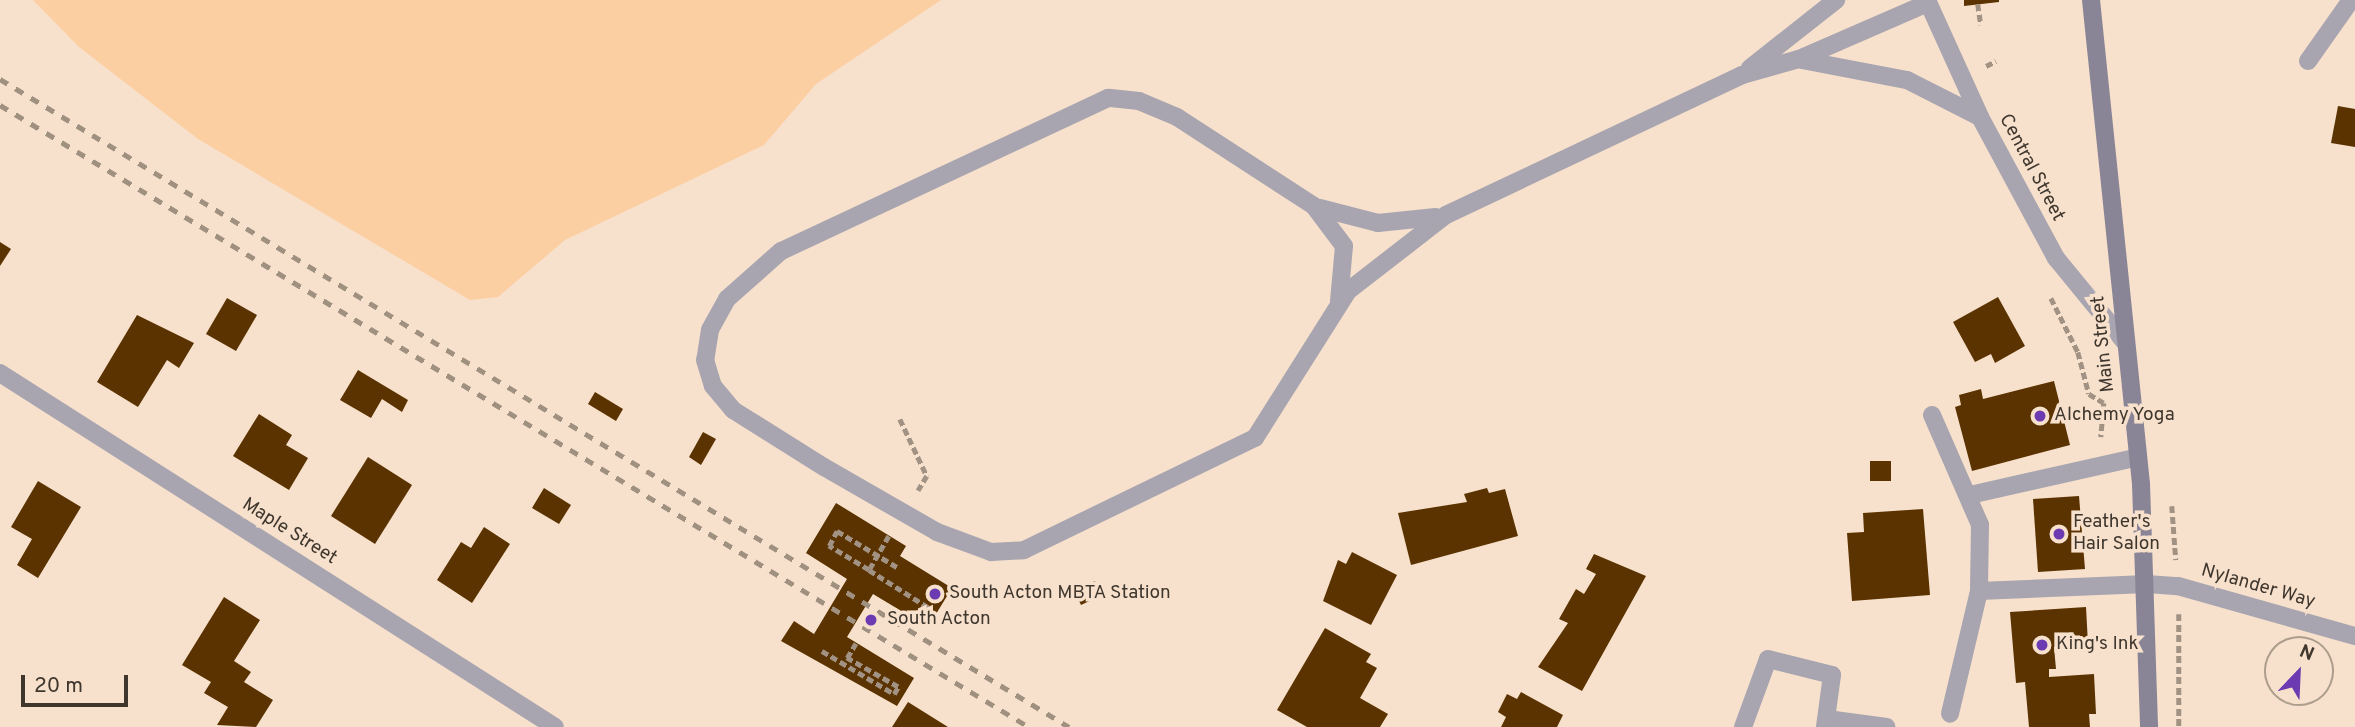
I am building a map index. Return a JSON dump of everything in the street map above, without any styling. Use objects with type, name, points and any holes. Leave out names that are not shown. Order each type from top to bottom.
[{"type":"main road","name":"Main Street","points":[[2091,0],[2138,457],[2147,584],[2149,727]]},
{"type":"street","points":[[1742,75],[1836,0]]},
{"type":"street","points":[[2308,61],[2351,0]]},
{"type":"street","points":[[1446,215],[1378,223],[1314,206],[1177,117],[1139,102],[1108,98],[781,251],[744,280],[718,314],[706,345],[707,373],[733,410],[834,473],[937,532],[981,549],[1013,552],[1255,438],[1339,301],[1446,215],[1742,75],[1799,59],[1928,2]]},
{"type":"street","name":"Central Street","points":[[1928,2],[1980,117],[2056,258],[2124,341]]},
{"type":"street","points":[[1799,59],[1907,80],[1980,117]]},
{"type":"street","points":[[1314,206],[1343,246],[1339,301]]},
{"type":"street","name":"Maple Street","points":[[0,373],[555,727]]},
{"type":"street","points":[[1931,415],[1970,495],[1980,525],[1979,592],[1950,713]]},
{"type":"street","points":[[1970,495],[2138,457]]},
{"type":"street","name":"Nylander Way","points":[[1979,592],[2147,584],[2178,586],[2355,636]]},
{"type":"street","points":[[1743,727],[1768,659],[1832,676],[1826,723],[1886,727]]},
{"type":"path","points":[[1978,4],[1981,25]]},
{"type":"path","points":[[2049,295],[2078,352],[2089,394],[2104,403],[2101,438]]},
{"type":"path","points":[[900,419],[927,476],[913,498]]},
{"type":"path","points":[[897,567],[837,531],[829,546],[929,608]]},
{"type":"path","points":[[869,570],[890,536]]},
{"type":"path","points":[[822,651],[894,694],[898,687],[848,658],[856,643]]},
{"type":"path","points":[[2179,727],[2180,683]]},
{"type":"shaded area","points":[[33,0],[941,0],[816,84],[764,145],[565,240],[498,297],[470,300],[198,139],[79,47]]},
{"type":"building","points":[[1964,0],[1999,0],[1999,2],[1964,6]]},
{"type":"building","points":[[2338,106],[2355,109],[2355,147],[2331,143]]},
{"type":"building","points":[[0,242],[11,249],[0,266]]},
{"type":"building","points":[[1998,297],[2025,346],[1995,363],[1991,354],[1975,362],[1953,322]]},
{"type":"building","points":[[227,298],[257,315],[236,351],[206,334]]},
{"type":"building","points":[[137,315],[194,343],[179,368],[167,360],[138,407],[97,382]]},
{"type":"building","points":[[358,370],[408,400],[402,412],[382,399],[371,418],[340,400]]},
{"type":"building","points":[[2054,381],[2070,445],[1972,471],[1955,407],[1961,405],[1959,395],[1981,389],[1983,399]]},
{"type":"building","points":[[595,392],[623,409],[616,421],[588,404]]},
{"type":"building","points":[[259,414],[292,435],[286,445],[308,458],[289,490],[233,456]]},
{"type":"building","points":[[703,432],[716,439],[701,465],[689,457]]},
{"type":"building","points":[[368,457],[412,485],[375,544],[331,516]]},
{"type":"building","points":[[1870,461],[1891,461],[1891,481],[1870,481]]},
{"type":"building","points":[[38,481],[81,507],[38,578],[17,565],[32,539],[11,527]]},
{"type":"building","points":[[544,488],[571,505],[559,524],[532,508]]},
{"type":"building","points":[[1487,488],[1489,493],[1505,489],[1518,536],[1411,565],[1398,513],[1467,502],[1464,494]]},
{"type":"building","name":"Feather's Hair Salon","points":[[2079,496],[2085,569],[2038,572],[2033,499]]},
{"type":"building","points":[[836,503],[906,546],[900,556],[952,588],[928,627],[873,594],[847,637],[914,678],[897,706],[781,641],[794,621],[814,634],[847,579],[806,553]]},
{"type":"building","points":[[1923,509],[1930,595],[1852,601],[1847,533],[1864,532],[1863,513]]},
{"type":"building","points":[[484,527],[510,544],[472,603],[437,580],[461,542],[471,548]]},
{"type":"building","points":[[1352,552],[1397,575],[1371,625],[1323,601],[1338,560],[1346,564]]},
{"type":"building","points":[[1594,554],[1646,576],[1582,691],[1538,667],[1568,623],[1559,619],[1576,589],[1584,594],[1596,574],[1586,569]]},
{"type":"building","points":[[1095,581],[1102,595],[1081,605],[1074,590]]},
{"type":"building","points":[[224,597],[260,620],[234,661],[251,672],[244,682],[273,700],[256,727],[217,725],[228,707],[204,693],[211,682],[182,665]]},
{"type":"building","points":[[2086,607],[2088,644],[2054,647],[2056,669],[2049,669],[2049,677],[2094,674],[2096,714],[2089,714],[2090,727],[2029,727],[2025,682],[2016,683],[2010,612]]},
{"type":"building","points":[[1325,628],[1371,654],[1366,662],[1377,668],[1360,698],[1388,714],[1380,727],[1307,727],[1277,710]]},
{"type":"building","points":[[1521,692],[1563,715],[1557,727],[1501,727],[1506,717],[1498,712],[1507,694],[1517,699]]},
{"type":"building","points":[[908,702],[948,727],[892,727]]},
{"type":"railway","points":[[0,79],[1069,727]]},
{"type":"railway","points":[[0,105],[1029,727]]},
{"type":"place","name":"Alchemy Yoga","points":[[2040,416]]},
{"type":"place","name":"Feather's Hair Salon","points":[[2059,534]]},
{"type":"place","name":"South Acton MBTA Station","points":[[935,594]]},
{"type":"place","name":"South Acton","points":[[871,620]]},
{"type":"place","name":"King's Ink","points":[[2042,645]]}]
